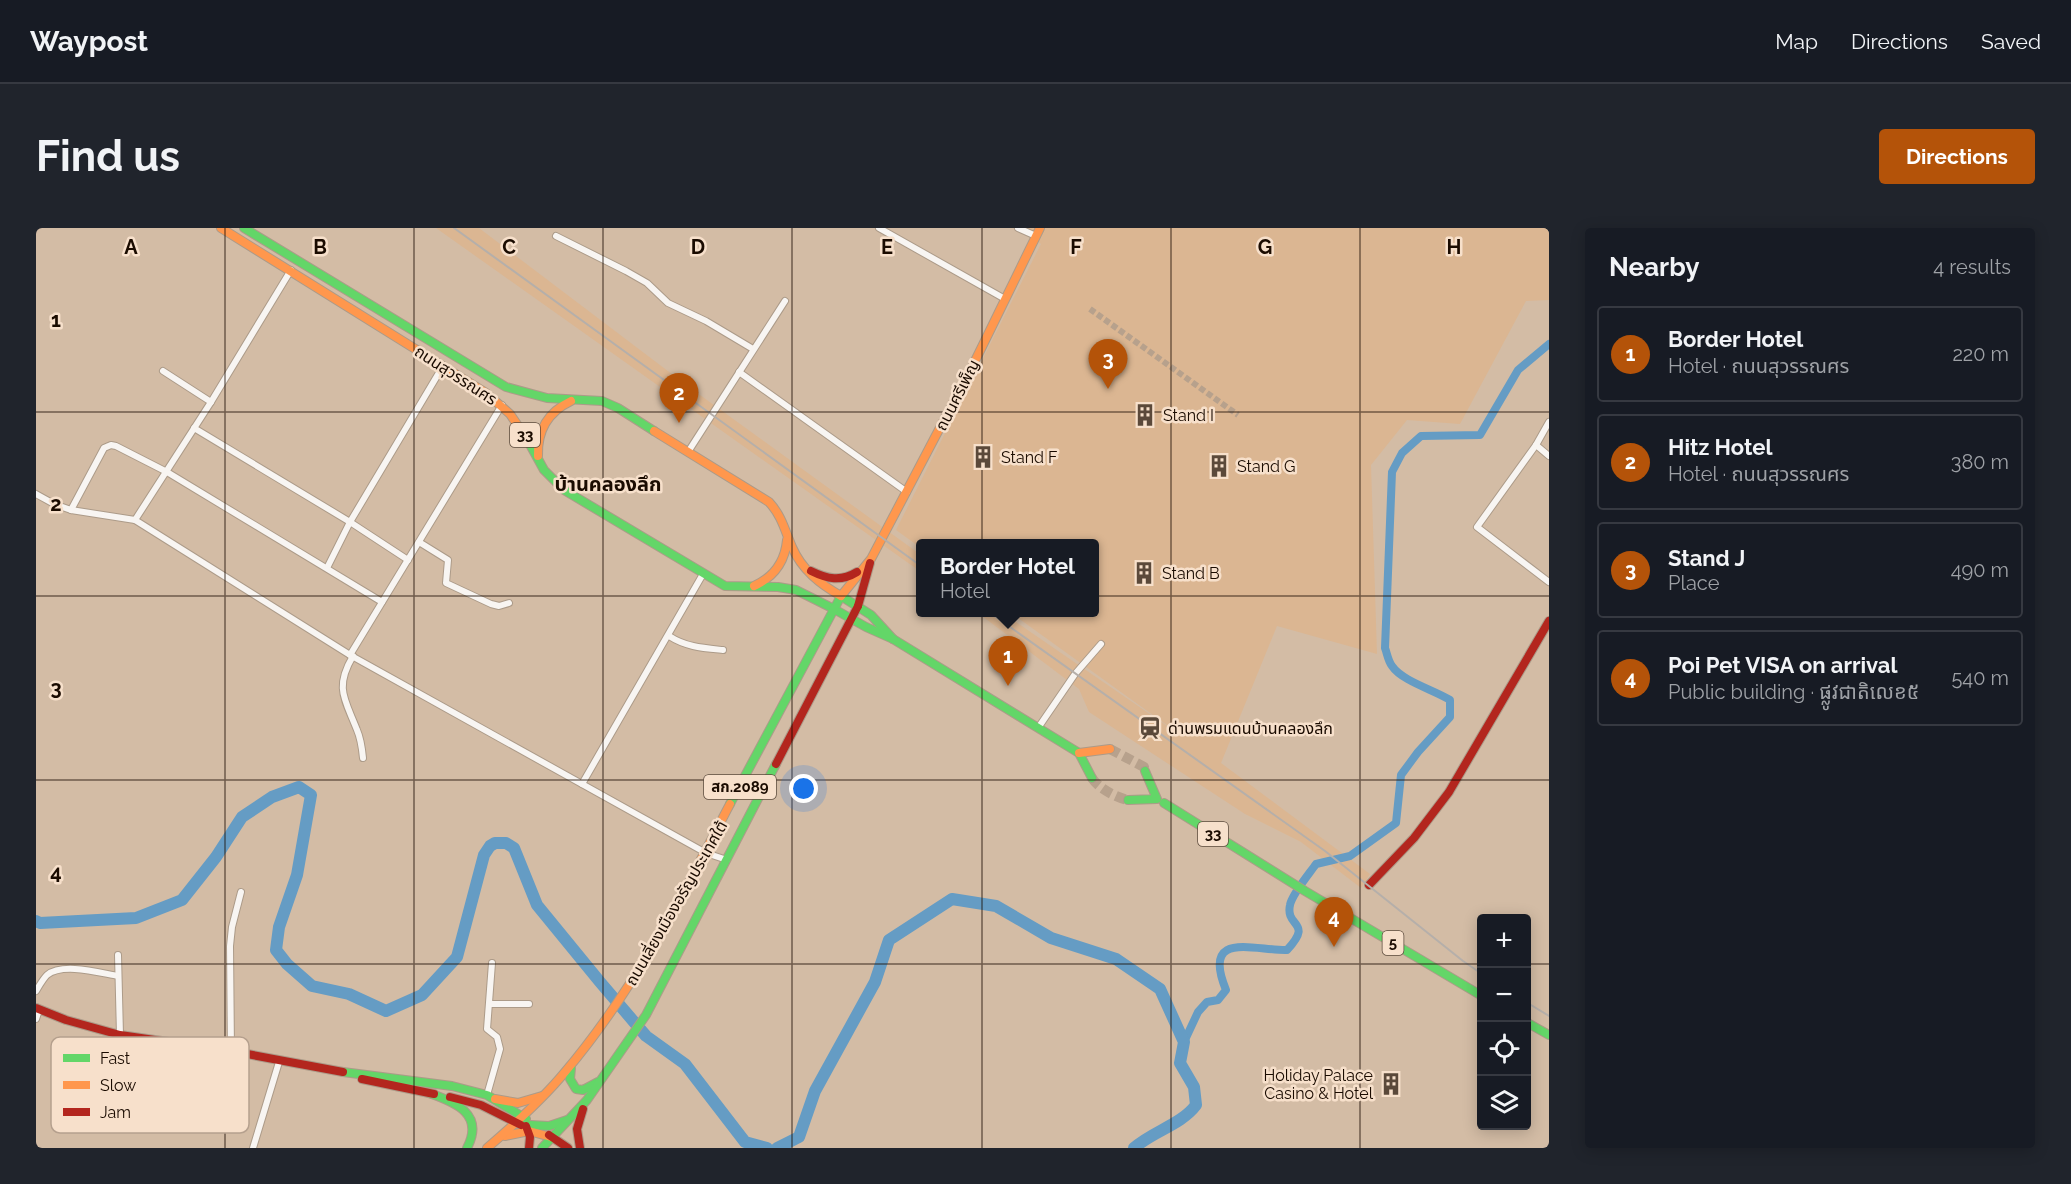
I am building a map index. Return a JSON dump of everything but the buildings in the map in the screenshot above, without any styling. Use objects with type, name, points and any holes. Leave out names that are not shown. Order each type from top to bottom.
[{"type":"main road","name":"ถนนสุวรรณศร","points":[[221,228],[502,405],[521,428],[542,467],[553,482],[564,490],[725,586],[782,588],[798,591],[893,639],[1079,753]]},
{"type":"main road","name":"ถนนสุวรรณศร","points":[[244,228],[493,381],[536,397],[592,398],[603,401],[769,502],[782,518],[792,548],[804,568],[817,581],[871,615],[893,639]]},
{"type":"main road","name":"ถนนศรีเพ็ญ","points":[[841,596],[871,560],[1038,232]]},
{"type":"main road","points":[[542,467],[537,445],[544,422],[554,410],[577,399]]},
{"type":"main road","points":[[748,588],[760,584],[781,566],[787,549],[788,535]]},
{"type":"main road","points":[[804,568],[822,578],[834,580],[848,578],[871,560]]},
{"type":"main road","name":"ถนนศรีเพ็ญ","points":[[858,606],[871,560]]},
{"type":"main road","name":"ถนนเลี่ยงเมืองอรัญประเทศใต้","points":[[487,1148],[499,1138],[525,1124],[537,1103],[571,1067],[596,1035],[635,975],[706,853],[841,596]]},
{"type":"main road","name":"ถนนเลี่ยงเมืองอรัญประเทศใต้","points":[[549,1143],[603,1079],[656,996],[858,606]]},
{"type":"main road","points":[[1369,885],[1414,838],[1449,792],[1549,621]]},
{"type":"main road","points":[[1092,778],[1079,753],[1110,749]]},
{"type":"main road","points":[[1128,800],[1157,799],[1145,771]]},
{"type":"main road","name":"33","points":[[1164,803],[1305,891]]},
{"type":"main road","name":"5","points":[[1305,891],[1477,993]]},
{"type":"main road","points":[[37,1012],[134,1037]]},
{"type":"main road","points":[[1531,1024],[1549,1035]]},
{"type":"main road","points":[[249,1055],[333,1071],[419,1081],[518,1103],[546,1094]]},
{"type":"main road","points":[[571,1067],[570,1079],[576,1089],[590,1088],[603,1079]]},
{"type":"main road","points":[[333,1071],[388,1086],[481,1105],[525,1124],[549,1126],[570,1119]]},
{"type":"main road","points":[[429,1093],[460,1106],[467,1114],[472,1135],[468,1148]]},
{"type":"main road","points":[[491,1097],[549,1143],[568,1148]]},
{"type":"main road","points":[[580,1148],[577,1129],[587,1100]]},
{"type":"main road","points":[[499,1138],[512,1133],[534,1117],[537,1103]]},
{"type":"main road","points":[[525,1124],[529,1148]]},
{"type":"street","points":[[879,228],[1005,299]]},
{"type":"street","points":[[1018,228],[1038,232]]},
{"type":"street","points":[[556,237],[626,271],[646,283],[668,303],[706,321],[753,350]]},
{"type":"street","points":[[135,520],[211,402],[291,270]]},
{"type":"street","points":[[688,452],[784,301]]},
{"type":"street","points":[[327,568],[350,522],[443,366]]},
{"type":"street","points":[[164,371],[211,402]]},
{"type":"street","points":[[739,372],[907,492]]},
{"type":"street","points":[[363,758],[361,741],[342,692],[351,655],[502,405]]},
{"type":"street","points":[[1549,422],[1536,445],[1477,527],[1549,582]]},
{"type":"street","points":[[194,428],[350,522],[408,560]]},
{"type":"street","points":[[1536,445],[1549,456]]},
{"type":"street","points":[[71,510],[107,446],[116,446],[167,472],[382,602]]},
{"type":"street","points":[[36,494],[71,510],[135,520],[351,655],[706,853],[727,860]]},
{"type":"street","points":[[419,542],[448,560],[446,583],[491,604],[499,606],[509,603]]},
{"type":"street","points":[[582,783],[703,574]]},
{"type":"street","points":[[669,636],[689,646],[723,650]]},
{"type":"street","points":[[1038,728],[1075,674],[1101,644]]},
{"type":"street","points":[[231,1037],[230,946],[232,927],[241,892]]},
{"type":"street","points":[[118,955],[120,1035]]},
{"type":"street","points":[[491,1097],[500,1048],[497,1037],[487,1029],[492,963]]},
{"type":"street","points":[[36,991],[46,976],[63,969],[118,976]]},
{"type":"street","points":[[489,1004],[529,1004]]},
{"type":"street","points":[[253,1148],[279,1062]]},
{"type":"shaded area","points":[[436,228],[479,228],[689,387],[916,551],[916,568]]},
{"type":"shaded area","points":[[1017,228],[1549,228],[1549,300],[1526,301],[1460,424],[1407,420],[1371,465],[1377,654],[1277,626],[1221,763],[1370,874],[1361,888],[1301,842],[1245,814],[1089,712],[1079,689],[983,617],[1009,617],[1189,741],[1017,617],[1099,617],[1099,539],[916,539],[916,544],[896,530],[1041,244]]},
{"type":"waterway","points":[[1184,1042],[1198,1012],[1207,1002],[1218,1000],[1226,990],[1220,971],[1220,958],[1226,951],[1247,947],[1287,950],[1298,934],[1297,925],[1291,918],[1291,900],[1316,864],[1350,856],[1396,823],[1401,775],[1418,752],[1450,717],[1450,700],[1403,676],[1392,666],[1385,648],[1392,472],[1402,453],[1421,436],[1480,435],[1518,370],[1549,344]]},
{"type":"waterway","points":[[36,921],[40,923],[136,918],[182,900],[216,857],[242,817],[272,797],[299,787],[311,795],[297,875],[279,927],[276,950],[287,964],[312,986],[349,994],[386,1011],[422,995],[457,957],[484,855],[495,843],[506,843],[514,848],[537,905],[646,1036],[685,1064],[745,1142],[767,1148]]},
{"type":"waterway","points":[[777,1148],[799,1137],[815,1091],[875,982],[889,940],[952,899],[996,906],[1051,938],[1116,959],[1160,989],[1184,1042],[1180,1063],[1194,1087],[1196,1105],[1183,1118],[1134,1148]]},
{"type":"tunnel","points":[[1090,309],[1238,415]]},
{"type":"tunnel","points":[[1110,749],[1144,767],[1145,771]]},
{"type":"tunnel","points":[[1092,778],[1108,792],[1128,800]]},
{"type":"railway","points":[[454,228],[916,562]]},
{"type":"railway","points":[[996,617],[1325,851],[1477,971]]},
{"type":"railway","points":[[1531,1005],[1549,1016]]},
{"type":"traffic: fast","points":[[244,228],[506,387],[547,398],[602,401],[618,408],[654,431]]},
{"type":"traffic: fast","points":[[527,439],[544,470],[564,490],[725,586],[778,587],[796,590],[834,609]]},
{"type":"traffic: fast","points":[[730,804],[841,596],[871,615],[893,639]]},
{"type":"traffic: fast","points":[[834,609],[893,639],[1079,753],[1092,778]]},
{"type":"traffic: fast","points":[[542,1148],[587,1100],[646,1015],[776,764]]},
{"type":"traffic: fast","points":[[1128,800],[1157,799],[1145,771]]},
{"type":"traffic: fast","points":[[1164,803],[1305,891],[1477,993]]},
{"type":"traffic: fast","points":[[1531,1025],[1549,1035]]},
{"type":"traffic: fast","points":[[571,1068],[570,1079],[576,1089],[583,1090],[598,1082]]},
{"type":"traffic: fast","points":[[343,1072],[452,1086],[487,1095],[526,1119]]},
{"type":"traffic: fast","points":[[429,1093],[457,1105],[470,1118],[472,1136],[467,1148]]},
{"type":"traffic: fast","points":[[530,1125],[549,1126],[567,1120]]},
{"type":"traffic: slow","points":[[221,228],[486,393],[510,414],[527,439]]},
{"type":"traffic: slow","points":[[841,596],[871,559],[975,361],[1040,228]]},
{"type":"traffic: slow","points":[[538,456],[542,430],[550,416],[571,401]]},
{"type":"traffic: slow","points":[[654,431],[769,502],[780,518],[801,563],[826,587],[841,596]]},
{"type":"traffic: slow","points":[[754,586],[777,568],[784,555],[787,540]]},
{"type":"traffic: slow","points":[[1079,753],[1110,749]]},
{"type":"traffic: slow","points":[[487,1148],[528,1112],[556,1082],[613,1009],[655,942],[730,804]]},
{"type":"traffic: slow","points":[[495,1099],[518,1103],[542,1096]]},
{"type":"traffic: slow","points":[[505,1136],[529,1131],[551,1137]]},
{"type":"traffic: jam","points":[[858,606],[870,563]]},
{"type":"traffic: jam","points":[[811,571],[834,578],[845,577],[857,572]]},
{"type":"traffic: jam","points":[[776,764],[858,606]]},
{"type":"traffic: jam","points":[[1369,885],[1414,838],[1449,792],[1549,621]]},
{"type":"traffic: jam","points":[[36,1008],[66,1020],[134,1037]]},
{"type":"traffic: jam","points":[[249,1054],[343,1072]]},
{"type":"traffic: jam","points":[[362,1079],[434,1094]]},
{"type":"traffic: jam","points":[[450,1097],[481,1105],[521,1125]]},
{"type":"traffic: jam","points":[[580,1148],[577,1129],[583,1109]]},
{"type":"traffic: jam","points":[[526,1126],[530,1137],[529,1148]]},
{"type":"traffic: jam","points":[[549,1135],[568,1148]]},
{"type":"place","name":"Stand J","points":[[1108,389]]},
{"type":"place","name":"Stand I","points":[[1145,415]]},
{"type":"place","name":"Hitz Hotel","points":[[679,423]]},
{"type":"place","name":"Stand F","points":[[983,457]]},
{"type":"place","name":"Stand G","points":[[1219,466]]},
{"type":"place","name":"Stand B","points":[[1144,573]]},
{"type":"place","name":"Border Hotel","points":[[1008,686]]},
{"type":"place","name":"ด่านพรมแดนบ้านคลองลึก","points":[[1150,728]]},
{"type":"place","name":"Poi Pet VISA on arrival","points":[[1334,947]]},
{"type":"place","name":"Holiday Palace Casino & Hotel","points":[[1391,1084]]},
{"type":"district","name":"บ้านคลองลึก","points":[[608,484]]}]
